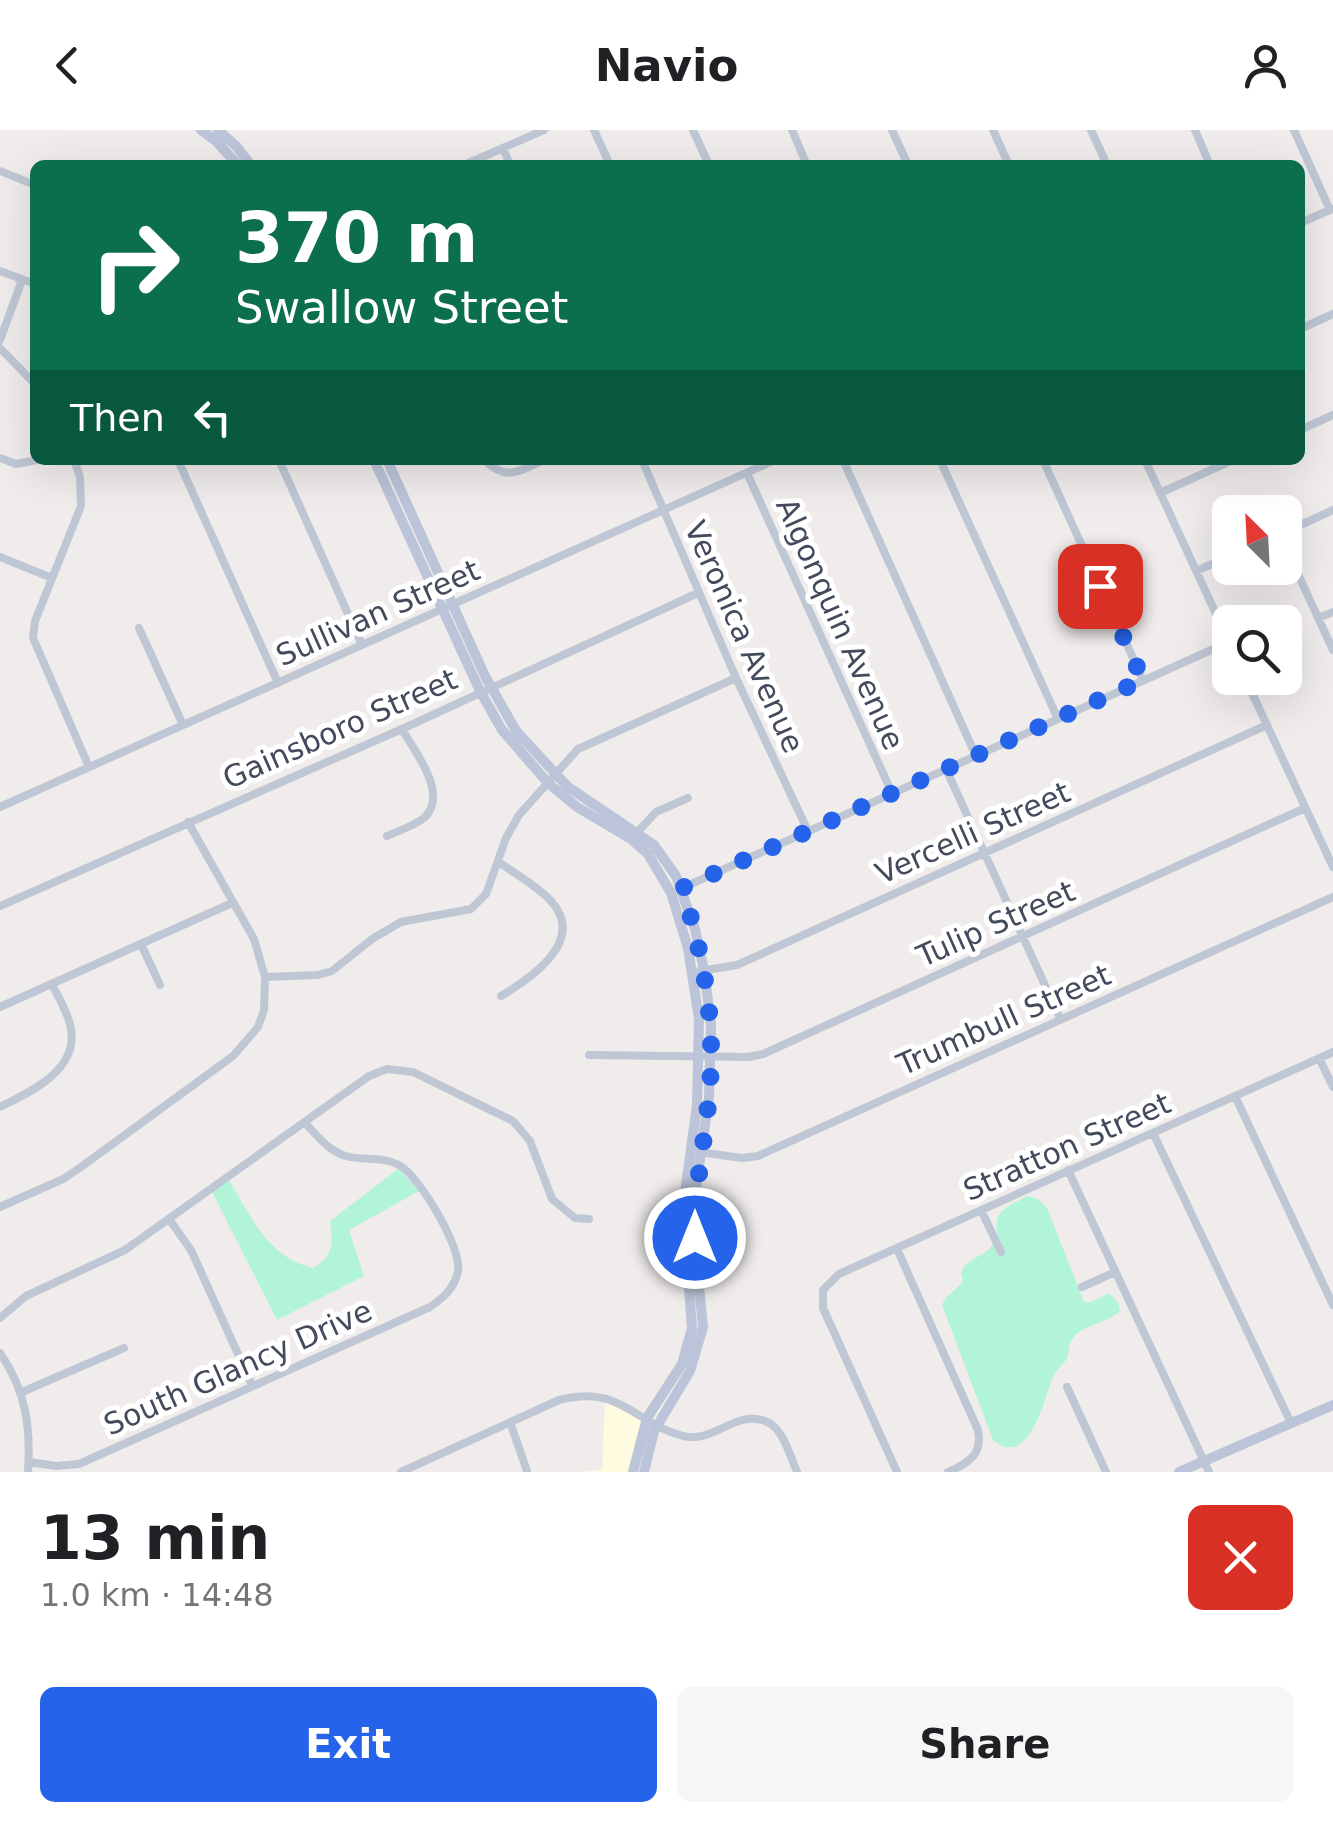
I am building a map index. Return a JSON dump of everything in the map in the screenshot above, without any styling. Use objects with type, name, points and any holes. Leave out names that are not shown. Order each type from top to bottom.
[{"type":"street","points":[[218,130],[247,160]]},
{"type":"street","points":[[475,160],[544,130]]},
{"type":"street","points":[[594,130],[608,160]]},
{"type":"street","points":[[693,130],[706,160]]},
{"type":"street","points":[[792,130],[805,160]]},
{"type":"street","points":[[892,130],[906,160]]},
{"type":"street","points":[[993,130],[1007,160]]},
{"type":"street","points":[[1091,130],[1105,160]]},
{"type":"street","points":[[1195,130],[1208,160]]},
{"type":"street","points":[[1294,130],[1331,209],[1305,221]]},
{"type":"street","points":[[204,131],[233,160]]},
{"type":"street","points":[[502,148],[508,160]]},
{"type":"street","points":[[0,171],[30,183]]},
{"type":"street","points":[[0,271],[30,282]]},
{"type":"street","points":[[0,340],[22,280]]},
{"type":"street","points":[[1305,327],[1333,314]]},
{"type":"street","points":[[0,348],[30,379]]},
{"type":"street","points":[[1305,428],[1333,415]]},
{"type":"street","points":[[0,458],[16,464],[30,461]]},
{"type":"street","points":[[76,465],[81,506],[34,622],[33,638],[89,766]]},
{"type":"street","points":[[180,465],[278,682]]},
{"type":"street","points":[[281,465],[362,645]]},
{"type":"street","points":[[377,465],[448,606]]},
{"type":"street","points":[[389,465],[510,742],[578,807],[634,836],[676,890],[699,972],[705,1056],[683,1229],[692,1328],[682,1364],[633,1472]]},
{"type":"street","points":[[489,465],[508,475],[532,465]]},
{"type":"street","name":"Veronica Avenue","points":[[644,465],[736,678],[808,831]]},
{"type":"street","name":"Sullivan Street","points":[[2,806],[764,465]]},
{"type":"street","points":[[845,465],[976,756]]},
{"type":"street","points":[[942,465],[1058,719]]},
{"type":"street","points":[[1046,465],[1143,680]]},
{"type":"street","points":[[1147,465],[1212,605]]},
{"type":"street","points":[[1160,493],[1222,465]]},
{"type":"street","name":"Algonquin Avenue","points":[[747,473],[892,793]]},
{"type":"street","points":[[1302,524],[1333,510]]},
{"type":"street","points":[[0,557],[52,578]]},
{"type":"street","points":[[1196,571],[1212,564]]},
{"type":"street","points":[[1302,583],[1333,650]]},
{"type":"street","name":"Gainsboro Street","points":[[0,906],[698,593]]},
{"type":"street","points":[[1318,618],[1333,612]]},
{"type":"street","points":[[138,628],[183,725]]},
{"type":"street","points":[[676,890],[1212,651]]},
{"type":"street","points":[[265,978],[332,971],[401,922],[471,908],[486,894],[506,838],[519,815],[578,750],[736,678]]},
{"type":"street","points":[[1253,695],[1333,867]]},
{"type":"street","name":"Vercelli Street","points":[[699,972],[737,965],[1267,725]]},
{"type":"street","points":[[387,836],[425,817],[433,803],[428,778],[402,729]]},
{"type":"street","points":[[946,769],[1060,1018]]},
{"type":"street","points":[[0,794],[2,806]]},
{"type":"street","points":[[634,836],[656,812],[688,798]]},
{"type":"street","name":"Tulip Street","points":[[589,1055],[763,1054],[1305,808]]},
{"type":"street","points":[[0,1207],[64,1179],[233,1056],[258,1026],[264,1010],[265,978],[254,938],[188,822]]},
{"type":"street","points":[[499,862],[551,901],[562,920],[560,941],[553,956],[529,979],[500,996]]},
{"type":"street","name":"Trumbull Street","points":[[695,1151],[742,1158],[758,1156],[1333,897]]},
{"type":"street","points":[[0,1007],[232,903]]},
{"type":"street","points":[[141,944],[160,986]]},
{"type":"street","points":[[0,1107],[42,1083],[60,1068],[70,1051],[71,1028],[52,984]]},
{"type":"street","name":"Stratton Street","points":[[897,1472],[835,1338],[823,1308],[823,1290],[840,1274],[1333,1052]]},
{"type":"street","points":[[1319,1058],[1333,1086]]},
{"type":"street","points":[[0,1318],[26,1296],[104,1262],[369,1076],[387,1069],[414,1072],[513,1121],[530,1141],[552,1199],[575,1218],[588,1219]]},
{"type":"street","points":[[1235,1096],[1333,1305]]},
{"type":"street","name":"South Glancy Drive","points":[[28,1467],[79,1464],[444,1298],[459,1268],[456,1252],[416,1178],[398,1164],[344,1156],[331,1149],[304,1122]]},
{"type":"street","points":[[1152,1133],[1291,1423]]},
{"type":"street","points":[[1068,1170],[1206,1466]]},
{"type":"street","points":[[981,1210],[1000,1252]]},
{"type":"street","points":[[169,1219],[191,1250],[252,1384]]},
{"type":"street","points":[[897,1249],[981,1443],[976,1454],[948,1472]]},
{"type":"street","points":[[1082,1287],[1116,1272]]},
{"type":"street","points":[[22,1392],[124,1348]]},
{"type":"street","points":[[0,1353],[22,1392],[30,1436],[28,1467]]},
{"type":"street","points":[[1067,1387],[1106,1472]]},
{"type":"street","points":[[404,1472],[559,1400],[587,1396],[616,1402],[682,1436],[696,1437],[737,1421],[768,1421],[778,1430],[797,1472]]},
{"type":"street","points":[[1179,1472],[1206,1466],[1333,1405]]},
{"type":"street","points":[[644,1472],[653,1421]]},
{"type":"street","points":[[510,1422],[528,1472]]},
{"type":"shaded area","points":[[605,1402],[643,1419],[630,1472],[582,1472],[602,1470]]},
{"type":"green space","points":[[398,1169],[419,1191],[349,1230],[364,1276],[277,1320],[212,1192],[229,1180],[272,1245],[297,1263],[313,1268],[330,1249],[330,1221]]},
{"type":"green space","points":[[1028,1196],[1047,1208],[1084,1302],[1109,1293],[1120,1311],[1073,1338],[1033,1429],[1016,1446],[1006,1447],[993,1440],[942,1305],[963,1281],[961,1273],[967,1263],[993,1244],[999,1257],[1005,1254],[997,1232],[998,1218],[1008,1206]]},
{"type":"route","points":[[695,1238],[695,1194],[709,1097],[711,1024],[706,980],[682,888],[1143,680],[1100,586]]}]
